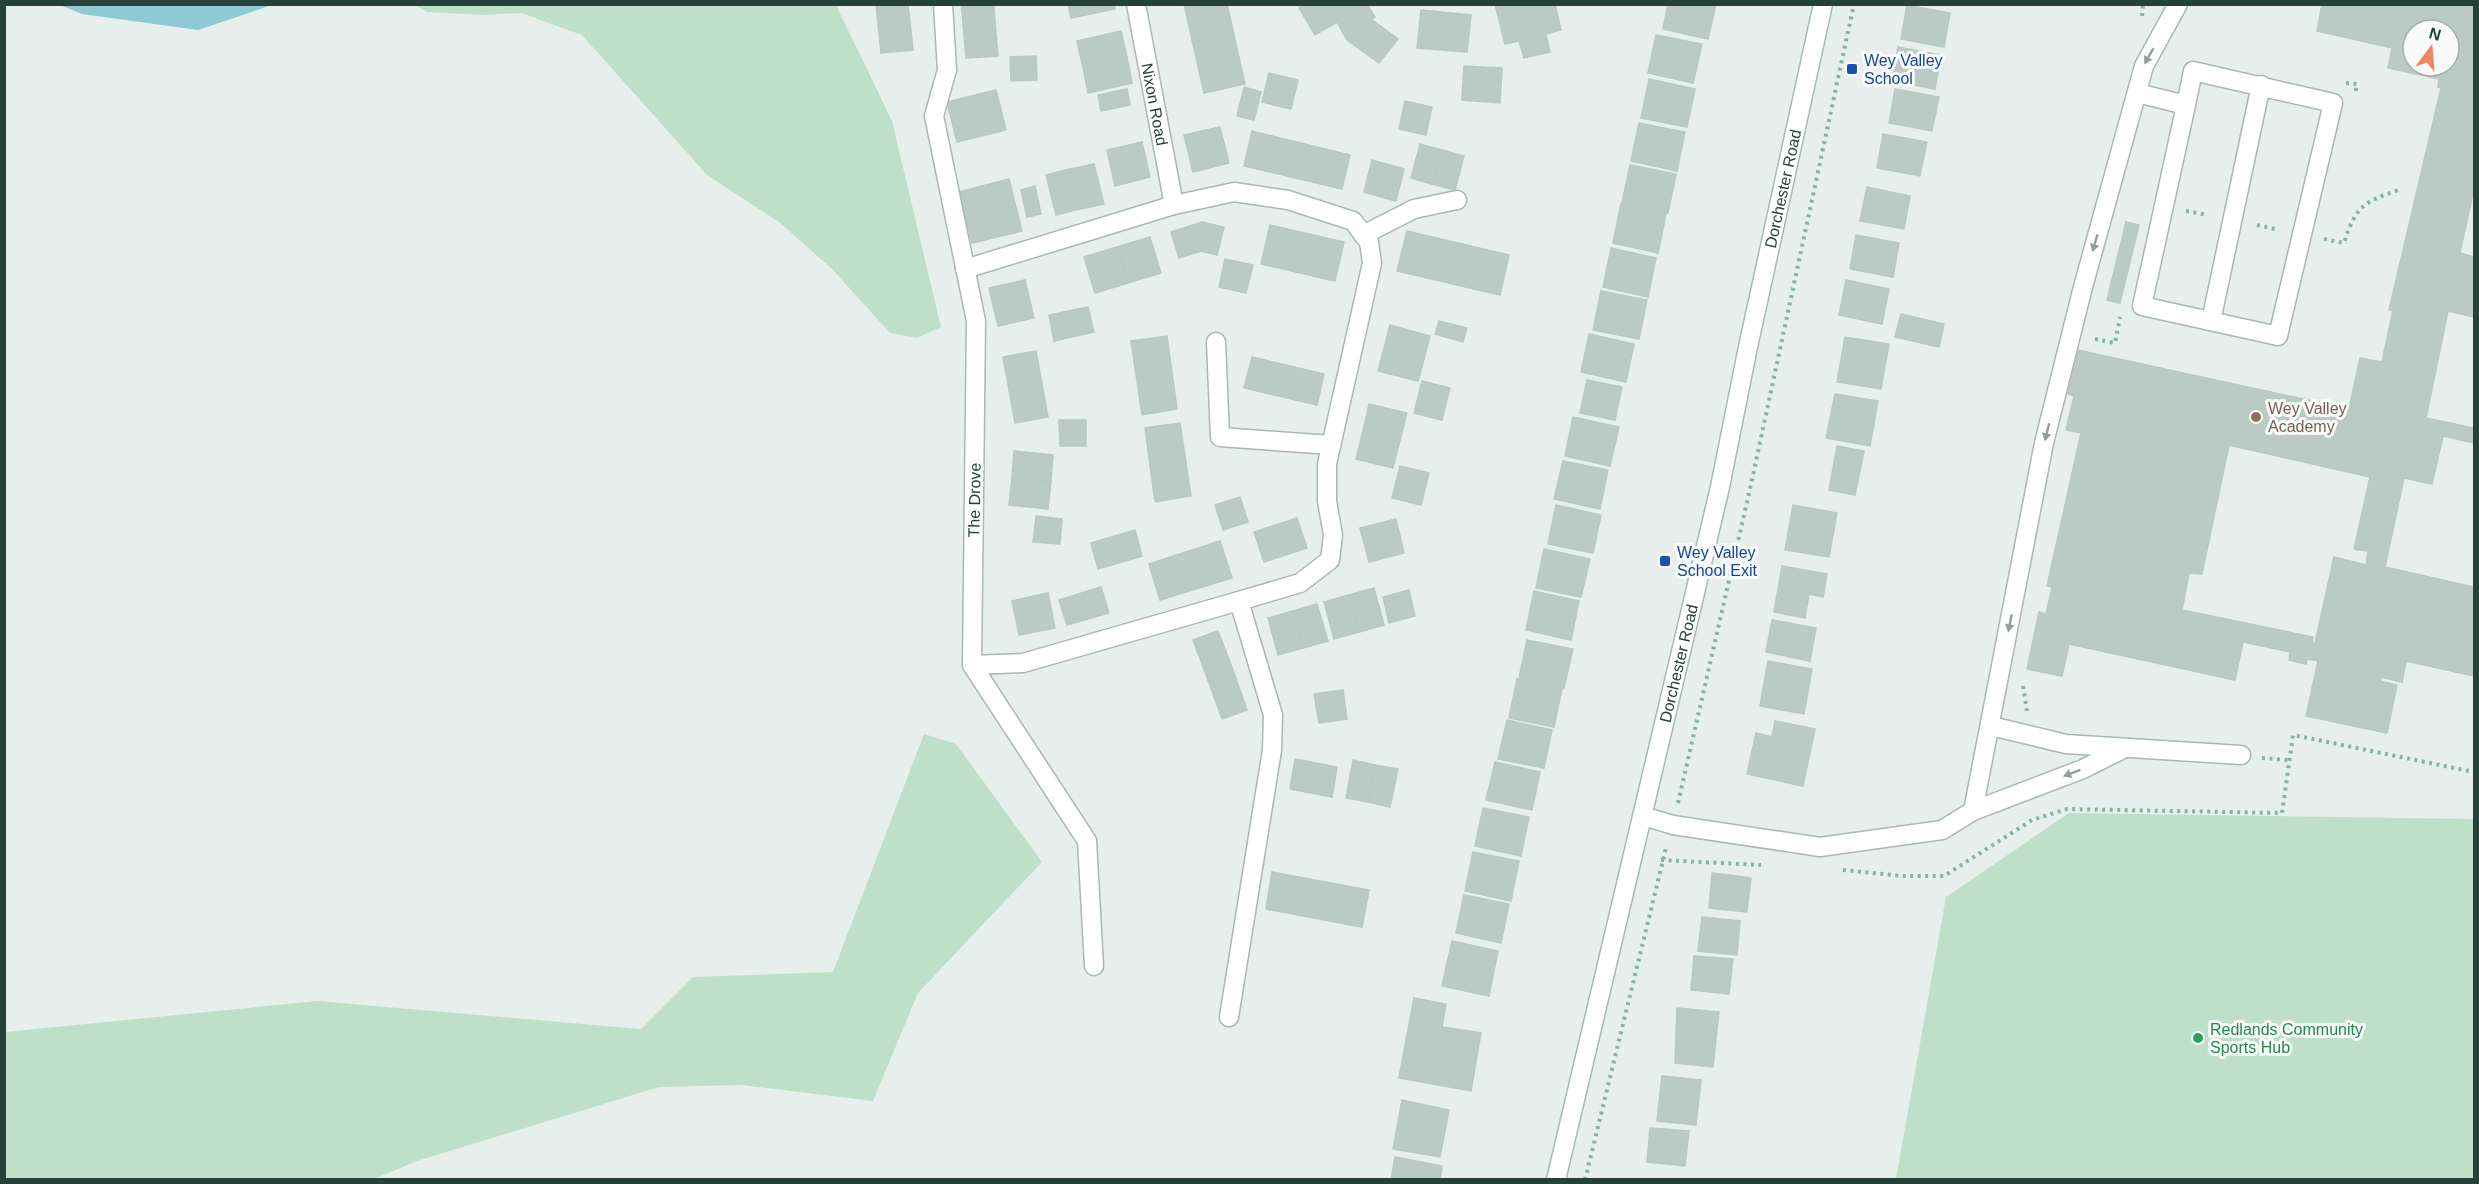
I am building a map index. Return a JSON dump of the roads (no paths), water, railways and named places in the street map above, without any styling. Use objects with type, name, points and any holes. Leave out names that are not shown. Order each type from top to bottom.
[{"type":"street","name":"The Drove","points":[[943,4],[947,70],[934,116],[976,321],[972,665]]},
{"type":"street","name":"Nixon Road","points":[[1136,4],[1174,205]]},
{"type":"street","name":"Dorchester Road","points":[[1556,1179],[1720,487],[1748,347],[1823,4]]},
{"type":"street","points":[[1973,812],[2044,443],[2083,287],[2144,66],[2178,4]]},
{"type":"street","points":[[2193,70],[2262,85],[2332,103],[2278,336],[2142,306],[2193,70]]},
{"type":"street","points":[[2211,321],[2262,85]]},
{"type":"street","points":[[2138,93],[2187,105]]},
{"type":"street","points":[[965,269],[1174,205],[1234,192],[1288,200],[1353,221],[1369,242],[1372,263],[1327,464],[1327,501],[1332,535],[1330,560],[1300,583],[1239,601],[1023,663],[972,665]]},
{"type":"street","points":[[1363,235],[1414,209],[1457,200]]},
{"type":"street","points":[[1216,342],[1220,437],[1331,445]]},
{"type":"street","points":[[1229,1017],[1272,750],[1273,715],[1239,601]]},
{"type":"street","points":[[972,665],[1087,841],[1095,966]]},
{"type":"street","points":[[1991,726],[2066,744],[2241,755]]},
{"type":"street","points":[[1643,816],[1673,825],[1820,847],[1942,830],[1973,812],[2083,769],[2125,748]]},
{"type":"water","points":[[60,5],[272,5],[198,30],[82,14]]},
{"type":"place","name":"Wey Valley School","points":[[1852,69]]},
{"type":"place","name":"Wey Valley Academy","points":[[2256,417]]},
{"type":"place","name":"Wey Valley School Exit","points":[[1665,561]]},
{"type":"place","name":"Redlands Community Sports Hub","points":[[2198,1038]]}]
